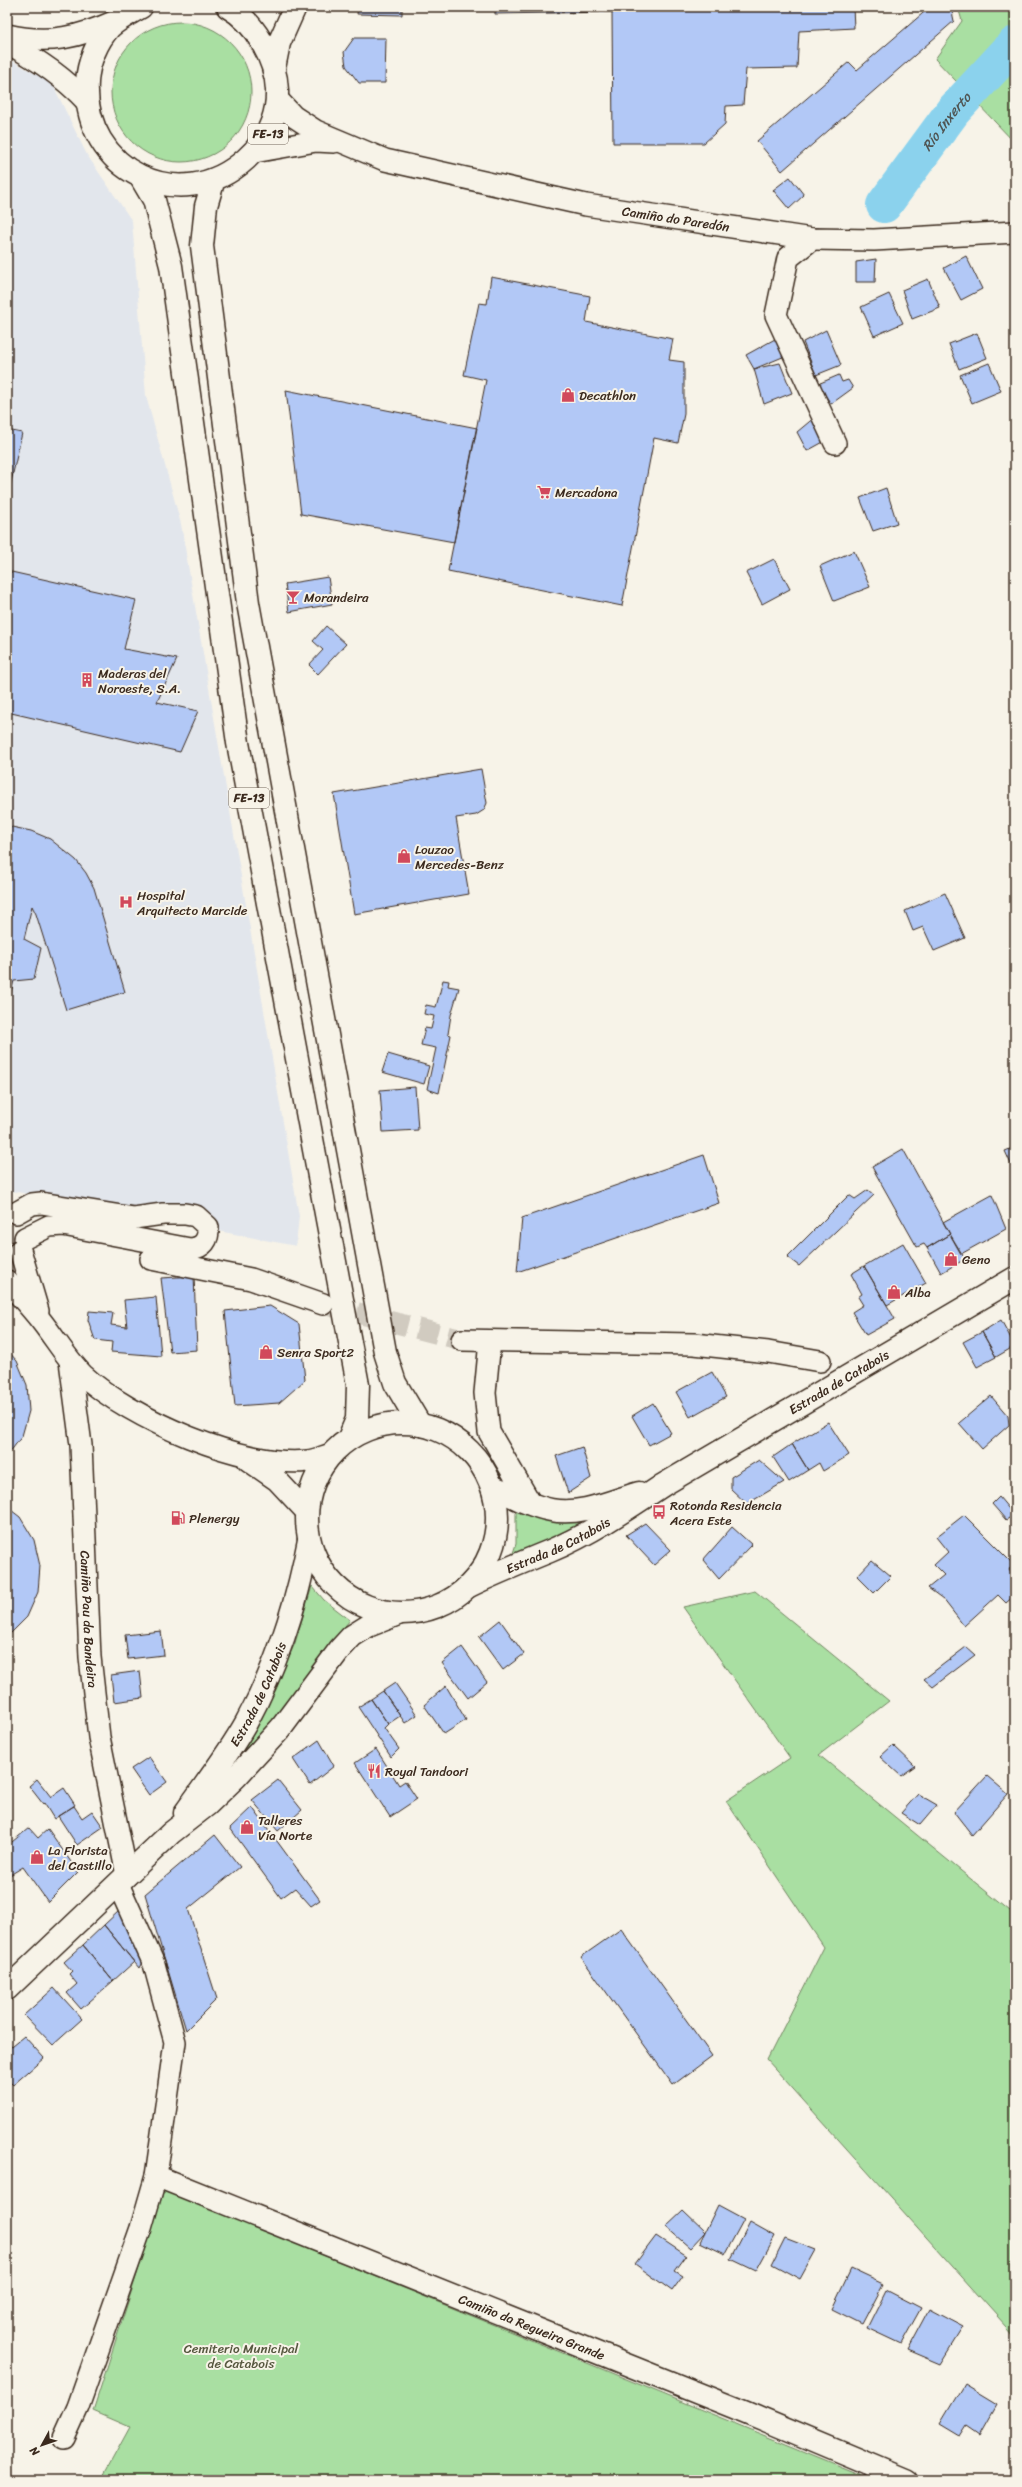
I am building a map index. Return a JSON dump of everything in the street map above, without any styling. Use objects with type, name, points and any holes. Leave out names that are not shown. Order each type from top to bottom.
[{"type":"main road","name":"FE-13","points":[[141,7],[119,20],[110,28],[92,56],[88,70],[86,101],[92,125],[106,150],[141,178],[154,200],[171,266],[238,744],[358,1384],[353,1429]]},
{"type":"main road","name":"FE-13","points":[[141,178],[186,186],[214,179],[238,166],[254,152],[268,134],[278,100],[274,68],[266,47],[252,29],[231,7]]},
{"type":"main road","points":[[274,68],[279,43],[295,7]]},
{"type":"main road","name":"FE-13","points":[[214,179],[206,206],[202,246],[248,603],[385,1352],[395,1383],[420,1425]]},
{"type":"main road","name":"Estrada de Catabois","points":[[7,1989],[171,1833],[207,1805],[262,1750],[340,1649],[352,1636],[368,1626],[398,1614],[424,1611],[448,1602],[469,1586],[511,1565],[550,1551],[582,1535],[618,1515],[663,1485],[1015,1278]]},
{"type":"main road","name":"Estrada de Catabois","points":[[398,1614],[371,1609],[347,1596],[327,1578],[314,1554],[309,1539],[305,1510],[314,1480],[331,1454],[353,1429],[366,1430],[383,1425],[420,1425],[440,1431],[458,1442],[480,1464],[494,1488],[497,1518],[494,1543],[484,1566],[469,1586]]},
{"type":"main road","name":"Estrada de Catabois","points":[[494,1488],[531,1504],[552,1511],[588,1509],[663,1485]]},
{"type":"main road","name":"Estrada de Catabois","points":[[171,1833],[227,1754],[246,1722],[267,1681],[285,1634],[302,1578],[309,1539]]},
{"type":"street","points":[[7,35],[61,39],[86,35],[119,20]]},
{"type":"street","points":[[7,43],[44,63],[72,85],[86,101]]},
{"type":"street","name":"Camiño do Paredón","points":[[278,100],[293,116],[316,131],[385,160],[586,205],[812,239],[874,240],[1015,232]]},
{"type":"street","points":[[254,152],[316,141],[343,143]]},
{"type":"street","points":[[812,239],[788,258],[776,315],[835,443]]},
{"type":"street","points":[[17,1250],[49,1226],[63,1225],[190,1249],[198,1248],[204,1243],[209,1235],[208,1227],[196,1216],[185,1214],[124,1218],[41,1203],[32,1204],[11,1211],[22,1221],[17,1250],[42,1322]]},
{"type":"street","points":[[151,1259],[251,1279],[323,1304]]},
{"type":"street","points":[[7,1281],[42,1322],[70,1361],[85,1376],[126,1407],[169,1428],[260,1460],[287,1462],[310,1461],[331,1454]]},
{"type":"street","points":[[462,1340],[694,1344],[768,1352],[820,1361]]},
{"type":"street","points":[[490,1341],[485,1393],[489,1432],[531,1504]]},
{"type":"street","name":"Camiño Pau da Bandeira","points":[[64,2438],[78,2407],[136,2243],[156,2176],[175,2042],[154,1964],[122,1880],[99,1737],[91,1664],[80,1444],[70,1361]]},
{"type":"street","points":[[240,1454],[278,1480],[291,1492],[305,1510]]},
{"type":"street","name":"Camiño da Regueira Grande","points":[[156,2176],[745,2412],[907,2480]]},
{"type":"shaded area","points":[[7,58],[52,83],[87,155],[132,221],[146,396],[181,524],[299,1216],[296,1246],[7,1190]]},
{"type":"green space","points":[[958,7],[1015,7],[1015,143],[935,59],[962,21]]},
{"type":"green space","points":[[188,22],[208,27],[231,42],[246,65],[250,78],[250,106],[246,119],[231,142],[208,157],[195,161],[174,162],[154,157],[131,142],[116,119],[112,106],[111,85],[116,65],[131,42],[154,27],[167,23]]},
{"type":"green space","points":[[611,1509],[511,1559],[516,1544],[516,1511],[528,1516],[551,1519]]},
{"type":"green space","points":[[312,1586],[324,1600],[350,1620],[332,1642],[283,1713],[213,1792],[267,1705],[295,1643]]},
{"type":"green space","points":[[755,1591],[889,1701],[819,1755],[1015,1915],[1015,2336],[767,2060],[824,1947],[726,1801],[790,1758],[683,1607]]},
{"type":"green space","name":"Cemiterio Municipal de Catabois","points":[[164,2190],[873,2480],[101,2480],[130,2427],[93,2411]]},
{"type":"building","points":[[358,7],[402,7],[402,15],[357,14]]},
{"type":"building","points":[[495,7],[853,7],[854,28],[799,31],[797,68],[746,69],[743,105],[726,106],[725,124],[704,143],[613,143],[612,12],[495,14]]},
{"type":"building","points":[[930,7],[951,7],[954,21],[782,171],[757,141],[849,62],[857,70]]},
{"type":"building","points":[[354,38],[386,38],[385,83],[359,83],[346,66],[344,52]]},
{"type":"building","points":[[790,177],[804,195],[789,209],[773,190]]},
{"type":"building","points":[[966,256],[982,289],[961,300],[944,268]]},
{"type":"building","points":[[876,259],[875,282],[856,282],[856,262]]},
{"type":"building","points":[[491,277],[590,296],[586,322],[673,339],[669,360],[684,362],[684,414],[678,443],[654,438],[622,606],[448,571],[486,380],[464,375],[479,303],[487,304]]},
{"type":"building","points":[[928,279],[940,308],[912,319],[902,290]]},
{"type":"building","points":[[889,294],[903,323],[874,336],[861,307]]},
{"type":"building","points":[[826,330],[841,365],[816,375],[803,342]]},
{"type":"building","points":[[977,333],[987,358],[959,369],[949,344]]},
{"type":"building","points":[[775,339],[785,356],[754,369],[746,355]]},
{"type":"building","points":[[780,363],[792,393],[764,404],[754,369]]},
{"type":"building","points":[[989,363],[1001,391],[972,403],[960,375]]},
{"type":"building","points":[[839,375],[842,382],[848,380],[853,388],[831,404],[818,384]]},
{"type":"building","points":[[286,390],[477,428],[454,542],[301,514]]},
{"type":"building","points":[[815,417],[827,440],[807,451],[797,432]]},
{"type":"building","points":[[7,430],[22,433],[7,500]]},
{"type":"building","points":[[886,488],[897,523],[873,531],[860,498]]},
{"type":"building","points":[[854,551],[870,587],[834,601],[820,566]]},
{"type":"building","points":[[774,559],[790,589],[762,604],[746,573]]},
{"type":"building","name":"Maderas del Noroeste, S.A.","points":[[7,571],[136,600],[124,649],[177,659],[157,702],[198,711],[180,752],[7,712]]},
{"type":"building","points":[[328,577],[332,604],[289,612],[285,584]]},
{"type":"building","points":[[326,626],[346,644],[318,674],[309,665],[323,650],[313,641]]},
{"type":"building","name":"Louzao Mercedes-Benz","points":[[481,769],[487,803],[484,810],[476,815],[456,818],[469,894],[354,914],[334,794]]},
{"type":"building","points":[[7,826],[31,831],[50,839],[76,860],[86,873],[94,888],[125,992],[66,1010],[36,914],[32,906],[24,939],[41,948],[34,979],[14,981],[7,1005]]},
{"type":"building","points":[[945,893],[965,938],[934,951],[923,927],[913,931],[905,911]]},
{"type":"building","points":[[443,980],[449,981],[448,986],[459,988],[451,1015],[448,1034],[451,1035],[439,1093],[427,1089],[436,1048],[421,1045],[425,1028],[431,1029],[434,1016],[424,1014],[426,1005],[436,1007]]},
{"type":"building","points":[[388,1054],[429,1066],[424,1084],[382,1072]]},
{"type":"building","points":[[415,1087],[418,1130],[383,1132],[380,1090]]},
{"type":"building","points":[[1015,1147],[1015,1173],[1005,1151]]},
{"type":"building","points":[[903,1149],[950,1234],[927,1248],[924,1244],[917,1247],[872,1167]]},
{"type":"building","points":[[704,1155],[719,1203],[517,1272],[522,1218]]},
{"type":"building","points":[[868,1190],[874,1195],[799,1266],[787,1257],[849,1195],[855,1199]]},
{"type":"building","points":[[992,1195],[1006,1229],[961,1254],[943,1222]]},
{"type":"building","points":[[950,1234],[965,1259],[941,1273],[927,1248]]},
{"type":"building","points":[[903,1243],[926,1283],[887,1305],[864,1266]]},
{"type":"building","points":[[864,1266],[895,1319],[866,1335],[852,1312],[863,1305],[858,1297],[862,1294],[851,1274]]},
{"type":"building","points":[[194,1276],[197,1350],[170,1352],[161,1278]]},
{"type":"building","points":[[156,1297],[161,1356],[111,1352],[112,1342],[95,1340],[88,1320],[89,1311],[113,1313],[111,1325],[127,1327],[124,1300]]},
{"type":"building","name":"Senra Sport2","points":[[270,1306],[299,1324],[305,1380],[279,1403],[235,1406],[225,1311]]},
{"type":"building","points":[[1001,1320],[1015,1346],[996,1357],[982,1332]]},
{"type":"building","points":[[982,1332],[996,1357],[977,1367],[963,1342]]},
{"type":"building","points":[[7,1350],[17,1361],[27,1385],[29,1411],[22,1436],[7,1456]]},
{"type":"building","points":[[712,1372],[726,1397],[690,1417],[676,1392]]},
{"type":"building","points":[[991,1396],[1008,1416],[1009,1425],[982,1449],[959,1423]]},
{"type":"building","points":[[653,1403],[671,1433],[649,1445],[632,1416]]},
{"type":"building","points":[[828,1422],[849,1455],[823,1471],[819,1463],[808,1470],[792,1444]]},
{"type":"building","points":[[792,1444],[808,1470],[789,1482],[773,1457]]},
{"type":"building","points":[[582,1447],[591,1478],[568,1493],[556,1456]]},
{"type":"building","points":[[759,1460],[784,1482],[747,1504],[731,1489],[731,1477]]},
{"type":"building","points":[[999,1497],[1014,1515],[1006,1520],[992,1504]]},
{"type":"building","points":[[7,1507],[20,1517],[34,1540],[40,1566],[38,1592],[27,1617],[7,1637]]},
{"type":"building","points":[[964,1515],[1015,1566],[1009,1569],[1015,1577],[1015,1595],[1006,1603],[998,1595],[964,1626],[943,1599],[928,1588],[944,1575],[934,1565],[948,1552],[936,1537]]},
{"type":"building","points":[[645,1523],[671,1550],[654,1565],[626,1535]]},
{"type":"building","points":[[732,1527],[752,1545],[719,1579],[703,1560]]},
{"type":"building","points":[[872,1560],[891,1576],[874,1593],[857,1576]]},
{"type":"building","points":[[500,1620],[524,1654],[503,1670],[479,1637]]},
{"type":"building","points":[[161,1631],[164,1655],[128,1659],[125,1635]]},
{"type":"building","points":[[462,1647],[487,1682],[468,1698],[442,1663]]},
{"type":"building","points":[[966,1647],[975,1655],[933,1687],[924,1679]]},
{"type":"building","points":[[140,1671],[143,1698],[114,1702],[111,1675]]},
{"type":"building","points":[[395,1683],[417,1715],[405,1723],[383,1691]]},
{"type":"building","points":[[446,1686],[466,1720],[444,1734],[424,1705]]},
{"type":"building","points":[[383,1691],[400,1716],[388,1724],[371,1699]]},
{"type":"building","points":[[371,1699],[388,1724],[384,1728],[399,1749],[391,1757],[358,1707]]},
{"type":"building","points":[[319,1740],[334,1766],[310,1785],[293,1759]]},
{"type":"building","points":[[893,1745],[915,1766],[901,1776],[880,1757]]},
{"type":"building","points":[[376,1749],[399,1785],[405,1781],[417,1799],[390,1817],[355,1763]]},
{"type":"building","points":[[149,1757],[167,1782],[149,1795],[131,1769]]},
{"type":"building","points":[[987,1776],[1008,1794],[972,1835],[954,1812]]},
{"type":"building","points":[[37,1779],[51,1797],[64,1788],[75,1805],[54,1819],[44,1803],[43,1804],[29,1786]]},
{"type":"building","points":[[278,1780],[302,1810],[278,1831],[252,1800]]},
{"type":"building","points":[[918,1794],[937,1805],[920,1825],[901,1813]]},
{"type":"building","points":[[74,1806],[82,1818],[92,1811],[103,1827],[77,1845],[58,1816]]},
{"type":"building","points":[[252,1807],[320,1900],[311,1906],[295,1888],[281,1898],[230,1828]]},
{"type":"building","name":"La Florista del Castillo","points":[[29,1828],[38,1838],[48,1829],[78,1872],[48,1902],[23,1867],[10,1875],[7,1870],[7,1846]]},
{"type":"building","points":[[215,1835],[240,1867],[188,1909],[217,1999],[186,2030],[145,1894]]},
{"type":"building","points":[[120,1910],[142,1962],[139,1968],[104,1925]]},
{"type":"building","points":[[104,1925],[134,1962],[113,1981],[83,1945]]},
{"type":"building","points":[[621,1929],[712,2056],[673,2085],[581,1957]]},
{"type":"building","points":[[83,1945],[113,1981],[81,2009],[67,1993],[77,1984],[69,1974],[72,1971],[64,1962]]},
{"type":"building","points":[[54,1988],[82,2019],[53,2045],[24,2015]]},
{"type":"building","points":[[24,2036],[44,2058],[13,2085],[7,2079],[7,2050]]},
{"type":"building","points":[[718,2205],[744,2219],[725,2254],[700,2242]]},
{"type":"building","points":[[683,2211],[705,2232],[690,2248],[666,2227]]},
{"type":"building","points":[[750,2222],[775,2236],[756,2271],[731,2259]]},
{"type":"building","points":[[656,2236],[686,2256],[675,2271],[683,2276],[672,2291],[635,2264]]},
{"type":"building","points":[[785,2238],[816,2250],[800,2279],[772,2264]]},
{"type":"building","points":[[851,2269],[883,2284],[862,2324],[832,2309]]},
{"type":"building","points":[[886,2290],[921,2308],[901,2344],[867,2328]]},
{"type":"building","points":[[929,2309],[963,2327],[940,2364],[907,2350]]},
{"type":"building","points":[[964,2384],[997,2404],[980,2434],[967,2425],[960,2436],[940,2424]]},
{"type":"waterway","name":"Río Inxerto","points":[[884,205],[953,111],[1015,44]]},
{"type":"tunnel","points":[[327,1305],[462,1340]]},
{"type":"place","name":"Decathlon","points":[[568,395]]},
{"type":"place","name":"Mercadona","points":[[544,492]]},
{"type":"place","name":"Morandeira","points":[[293,597]]},
{"type":"place","name":"Maderas del Noroeste, S.A.","points":[[87,680]]},
{"type":"place","name":"Louzao Mercedes-Benz","points":[[404,856]]},
{"type":"place","name":"Hospital Arquitecto Marcide","points":[[126,902]]},
{"type":"place","name":"Geno","points":[[951,1259]]},
{"type":"place","name":"Alba","points":[[894,1292]]},
{"type":"place","name":"Senra Sport2","points":[[266,1352]]},
{"type":"place","name":"Rotonda Residencia Acera Este","points":[[659,1512]]},
{"type":"place","name":"Plenergy","points":[[178,1518]]},
{"type":"place","name":"Royal Tandoori","points":[[374,1771]]},
{"type":"place","name":"Talleres Vía Norte","points":[[247,1827]]},
{"type":"place","name":"La Florista del Castillo","points":[[37,1857]]}]
